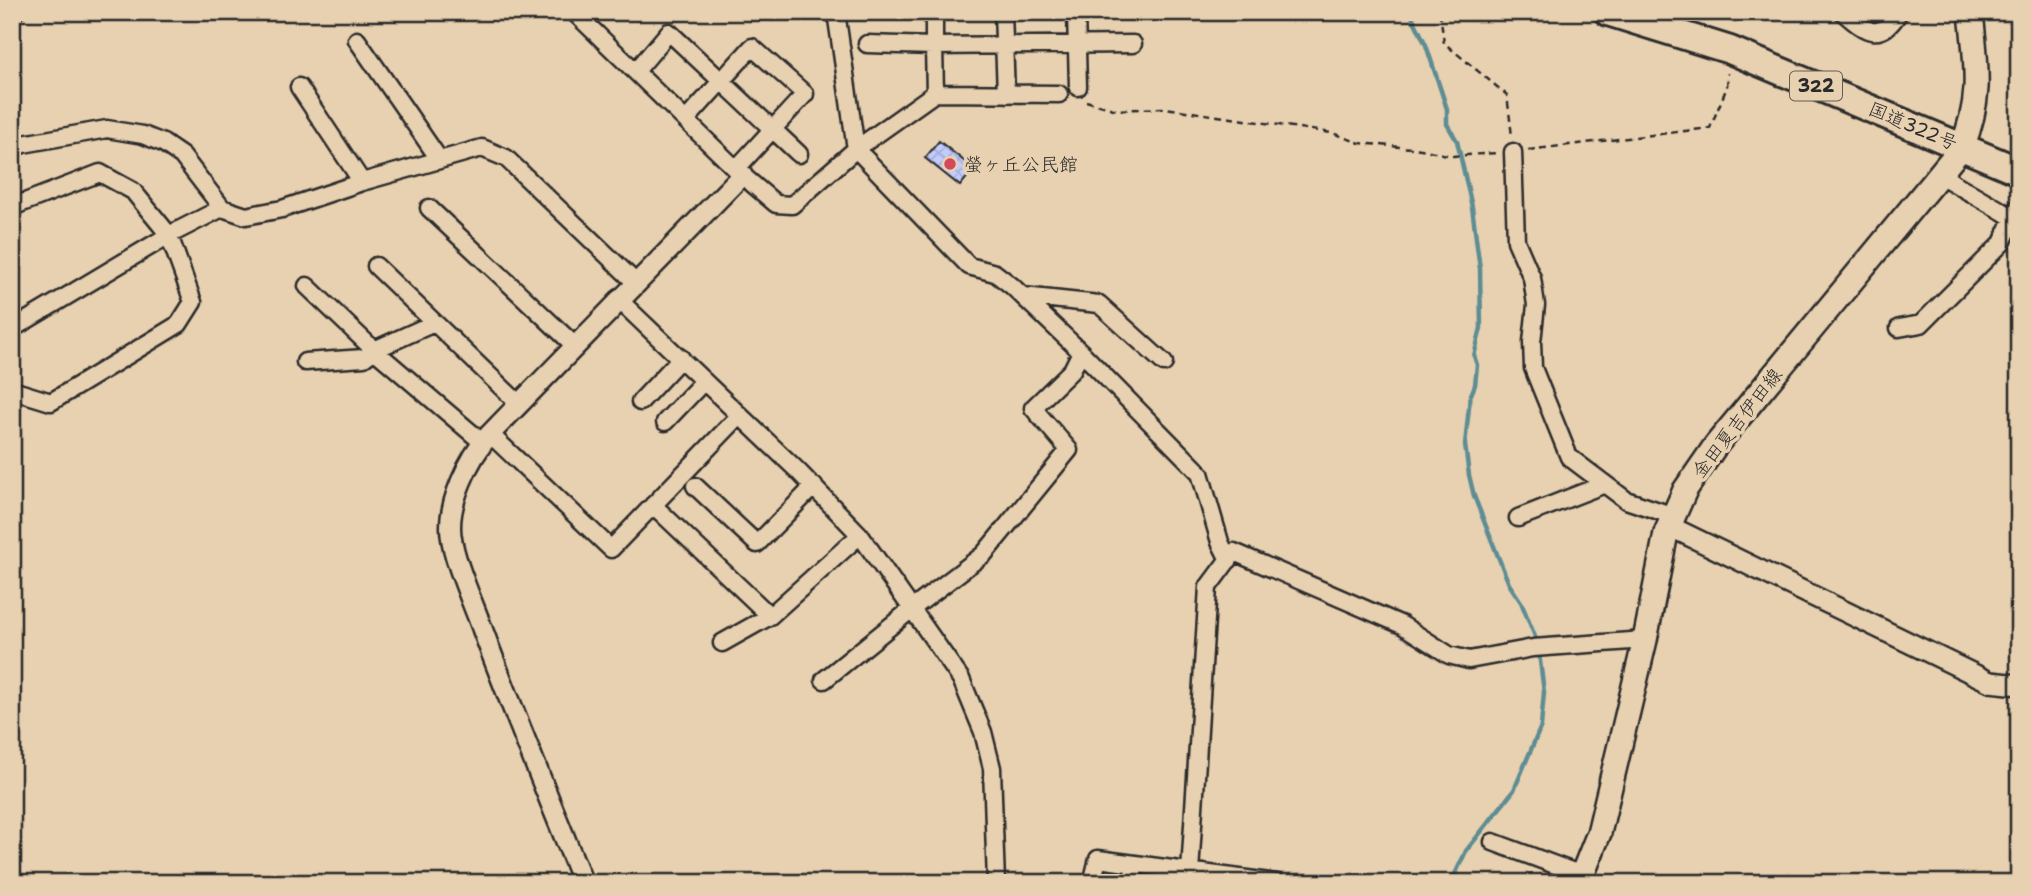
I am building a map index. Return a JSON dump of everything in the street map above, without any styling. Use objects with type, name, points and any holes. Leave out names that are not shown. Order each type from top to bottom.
[{"type":"highway","name":"国道322号","points":[[1608,12],[1666,21],[2019,171]]},
{"type":"main road","name":"金田夏吉伊田線","points":[[1580,879],[1598,833],[1672,521],[1685,490],[1716,445],[1962,147],[1972,123],[1978,90],[1971,12]]},
{"type":"street","points":[[573,12],[739,172],[776,204],[792,205],[856,149],[935,93],[1059,94]]},
{"type":"street","points":[[836,12],[856,149],[970,266],[995,273],[1023,296],[1200,472],[1220,542],[1229,559]]},
{"type":"street","points":[[934,12],[935,93]]},
{"type":"street","points":[[1003,12],[1006,93]]},
{"type":"street","points":[[1076,12],[1078,87]]},
{"type":"street","points":[[1843,12],[1860,27],[1877,32],[1891,27],[1899,12]]},
{"type":"street","points":[[636,71],[668,32],[799,154]]},
{"type":"street","points":[[357,40],[439,159]]},
{"type":"street","points":[[867,44],[1133,44]]},
{"type":"street","points":[[583,883],[497,669],[451,536],[452,509],[486,438],[739,172],[804,94],[752,47],[686,120]]},
{"type":"street","points":[[299,87],[362,182]]},
{"type":"street","points":[[12,149],[23,144],[107,129],[143,135],[182,156],[222,208],[247,216],[482,148],[506,158],[635,282]]},
{"type":"street","points":[[1513,152],[1516,241],[1532,278],[1536,305],[1532,342],[1533,368],[1569,457],[1626,500],[1990,682],[2019,685]]},
{"type":"street","points":[[12,207],[100,173],[133,191],[169,235],[193,302],[179,324],[51,402],[12,390]]},
{"type":"street","points":[[1899,328],[1921,324],[2002,243],[2017,215],[1940,176]]},
{"type":"street","points":[[12,329],[169,235],[222,208]]},
{"type":"street","points":[[429,208],[574,345]]},
{"type":"street","points":[[376,266],[519,404]]},
{"type":"street","points":[[307,286],[373,350],[486,438],[611,549],[740,415]]},
{"type":"street","points":[[1023,296],[1099,304],[1164,363]]},
{"type":"street","points":[[618,299],[814,486],[860,535],[961,679],[983,732],[992,768],[996,883]]},
{"type":"street","points":[[305,362],[364,358],[373,350],[434,323]]},
{"type":"street","points":[[824,680],[984,554],[1069,450],[1033,408],[1072,370],[1082,352]]},
{"type":"street","points":[[640,402],[681,358]]},
{"type":"street","points":[[665,422],[704,381]]},
{"type":"street","points":[[1518,518],[1605,484]]},
{"type":"street","points":[[695,486],[757,544],[814,486]]},
{"type":"street","points":[[653,505],[770,616]]},
{"type":"street","points":[[722,643],[770,616],[860,535]]},
{"type":"street","points":[[1190,872],[1208,587],[1234,552],[1402,625],[1449,655],[1469,660],[1540,648],[1645,640]]},
{"type":"street","points":[[1493,842],[1580,879]]},
{"type":"street","points":[[1092,883],[1098,859],[1241,881],[1277,883]]},
{"type":"street","points":[[1132,883],[1135,864]]},
{"type":"path","points":[[1440,12],[1444,43],[1507,95],[1513,152]]},
{"type":"path","points":[[1059,94],[1117,110],[1165,108],[1332,134],[1360,143],[1421,149],[1451,156],[1513,152],[1710,128],[1727,87],[1730,50]]},
{"type":"building","name":"螢ヶ丘公民館","points":[[939,141],[974,169],[960,186],[925,158]]},
{"type":"waterway","points":[[1410,12],[1426,45],[1447,109],[1447,124],[1457,141],[1472,207],[1480,269],[1481,328],[1474,356],[1477,365],[1475,385],[1470,397],[1465,445],[1469,475],[1474,496],[1509,584],[1521,602],[1538,644]]},
{"type":"waterway","points":[[1451,883],[1466,851],[1514,790],[1541,726],[1544,692],[1539,653]]},
{"type":"place","name":"螢ヶ丘公民館","points":[[950,164]]}]
